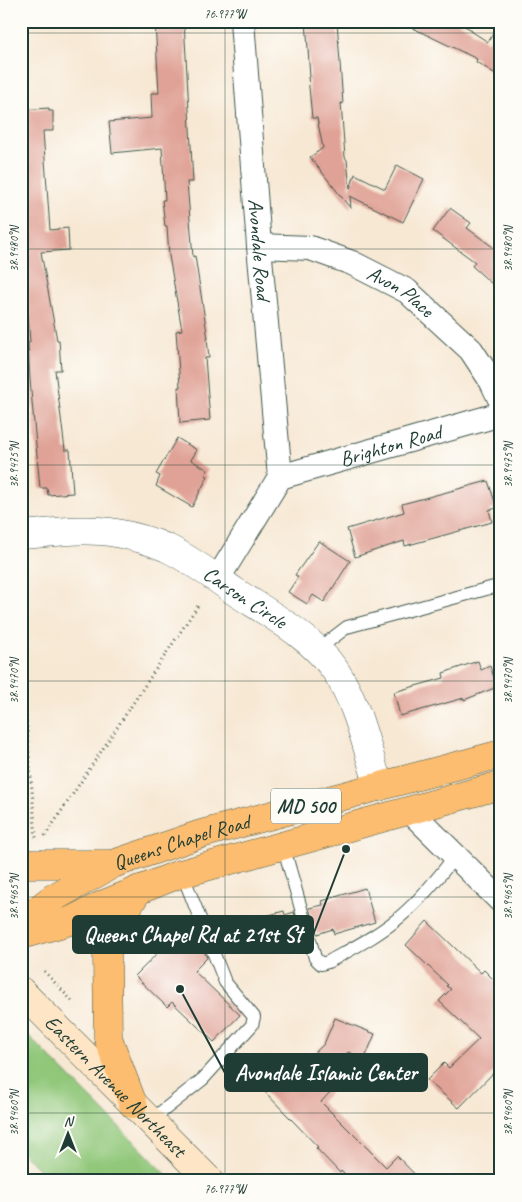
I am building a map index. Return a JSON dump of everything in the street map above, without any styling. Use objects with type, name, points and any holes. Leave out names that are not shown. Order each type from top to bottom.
[{"type":"main road","name":"Queens Chapel Road","points":[[21,922],[53,898],[113,864],[201,834],[501,754]]},
{"type":"main road","name":"Queens Chapel Road","points":[[21,935],[70,921],[139,889],[182,874],[283,844],[501,785]]},
{"type":"main road","points":[[21,862],[30,864],[113,864]]},
{"type":"main road","points":[[139,889],[118,923],[107,953],[108,1038],[141,1113]]},
{"type":"main road","name":"Eastern Avenue Northeast","points":[[21,991],[210,1181]]},
{"type":"street","name":"Avondale Road","points":[[242,21],[259,246],[280,477]]},
{"type":"street","name":"Avon Place","points":[[259,246],[310,248],[352,263],[407,291],[471,350],[492,382],[501,401]]},
{"type":"street","name":"Brighton Road","points":[[280,477],[501,414]]},
{"type":"street","points":[[217,580],[280,477]]},
{"type":"street","name":"Carson Circle","points":[[21,535],[86,530],[114,532],[168,548],[302,637],[335,670],[346,691],[358,720],[379,788]]},
{"type":"street","points":[[409,810],[501,901]]},
{"type":"lane","points":[[317,650],[347,627],[501,585]]},
{"type":"lane","points":[[283,844],[315,958],[321,964],[328,962],[402,916],[438,879],[455,856]]},
{"type":"lane","points":[[141,1113],[202,1079],[252,1025],[254,1017],[226,982],[182,874]]},
{"type":"path","points":[[42,841],[199,604]]},
{"type":"path","points":[[21,657],[36,838]]},
{"type":"path","points":[[44,971],[74,1003]]},
{"type":"green space","points":[[21,1028],[173,1181],[50,1181],[21,1151]]},
{"type":"building","points":[[184,21],[193,182],[187,182],[193,257],[195,256],[208,339],[209,358],[205,358],[210,420],[180,423],[178,387],[180,387],[176,331],[182,330],[169,256],[167,226],[165,226],[162,200],[165,200],[162,148],[112,153],[109,122],[152,118],[151,93],[159,93],[155,22]]},
{"type":"building","points":[[306,21],[337,21],[345,157],[347,160],[350,189],[355,174],[385,189],[397,165],[424,179],[403,222],[350,196],[351,209],[310,157],[323,148],[317,118],[312,118]]},
{"type":"building","points":[[398,21],[455,21],[472,30],[488,42],[501,21],[501,77],[476,62],[477,59]]},
{"type":"building","points":[[49,108],[49,111],[53,111],[53,131],[43,131],[50,230],[68,228],[69,250],[41,252],[57,340],[59,340],[61,370],[55,370],[65,450],[70,450],[73,493],[48,495],[47,488],[40,488],[30,380],[28,316],[21,276],[21,110]]},
{"type":"building","points":[[450,208],[471,223],[467,228],[501,253],[501,292],[472,266],[475,262],[433,231]]},
{"type":"building","points":[[177,438],[197,450],[191,460],[208,470],[205,475],[208,476],[192,507],[156,486],[160,476],[156,474]]},
{"type":"building","points":[[488,481],[497,508],[489,510],[492,522],[405,546],[404,541],[355,557],[347,529],[404,512],[402,504]]},
{"type":"building","points":[[319,541],[350,561],[324,602],[313,595],[307,604],[288,592],[298,577],[295,575]]},
{"type":"building","points":[[478,661],[481,670],[490,666],[497,687],[464,700],[464,698],[400,716],[394,692],[444,678],[443,673]]},
{"type":"building","points":[[365,888],[375,922],[334,934],[333,929],[317,934],[309,908],[323,905],[322,901]]},
{"type":"building","points":[[284,911],[285,915],[294,912],[301,939],[278,946],[277,944],[242,952],[235,927],[246,923],[246,921]]},
{"type":"building","points":[[427,921],[481,973],[484,970],[501,987],[501,1065],[459,1108],[427,1080],[444,1063],[449,1068],[479,1039],[439,1001],[451,989],[446,986],[448,985],[406,945]]},
{"type":"building","points":[[181,929],[204,951],[207,958],[194,971],[240,1015],[214,1042],[172,1002],[167,1007],[135,976]]},
{"type":"building","points":[[335,1018],[375,1034],[365,1058],[348,1052],[321,1079],[332,1090],[321,1102],[386,1167],[397,1156],[421,1181],[351,1181],[341,1171],[340,1173],[316,1148],[318,1147],[263,1090],[298,1056],[304,1063],[324,1044]]},
{"type":"place","name":"Queens Chapel Rd at 21st St","points":[[346,849]]},
{"type":"place","name":"Avondale Islamic Center","points":[[180,989]]}]
